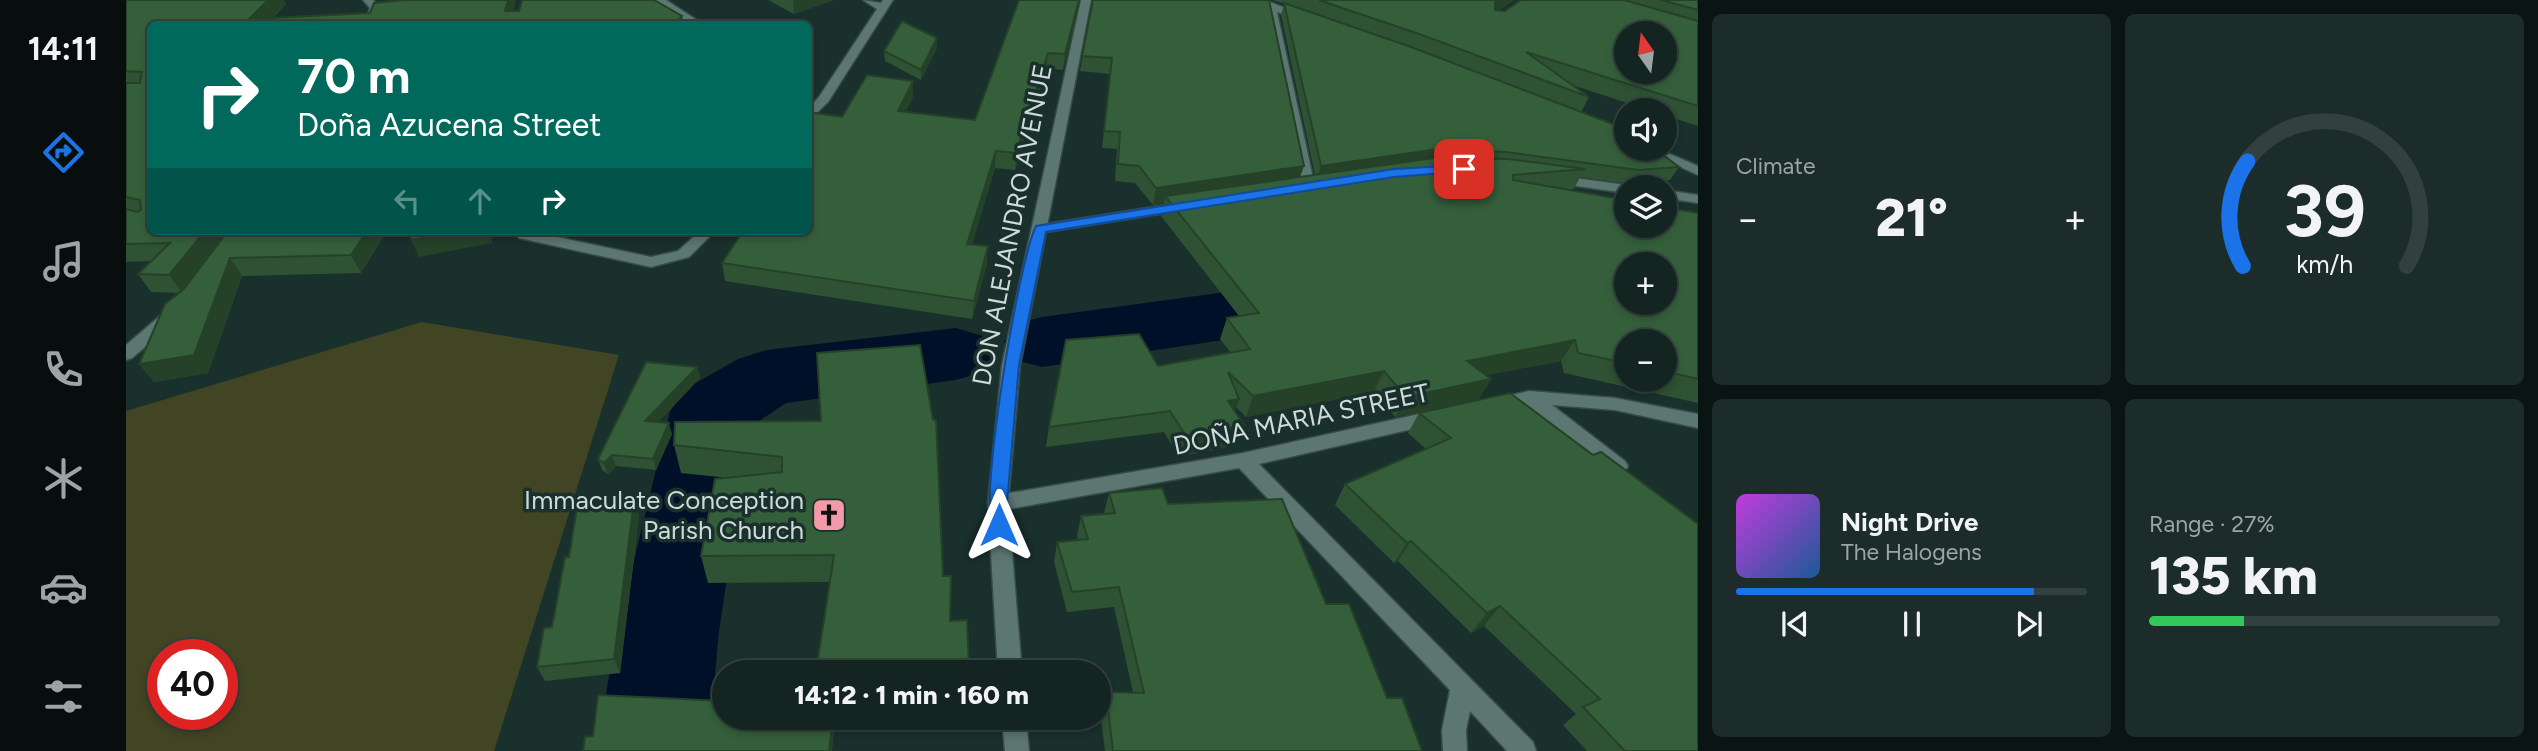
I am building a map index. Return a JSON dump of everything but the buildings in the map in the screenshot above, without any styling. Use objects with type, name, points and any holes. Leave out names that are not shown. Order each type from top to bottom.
[{"type":"street","points":[[368,0],[375,8],[370,21]]},
{"type":"street","points":[[659,0],[693,21]]},
{"type":"street","points":[[812,112],[824,99],[886,4],[868,0]]},
{"type":"street","name":"DON ALEJANDRO AVENUE","points":[[1009,660],[998,503],[1011,365],[1086,0]]},
{"type":"street","points":[[1255,0],[1322,24]]},
{"type":"street","points":[[1271,6],[1307,187]]},
{"type":"street","points":[[812,92],[824,99]]},
{"type":"street","points":[[1674,161],[1698,172]]},
{"type":"street","points":[[1542,177],[1614,187]]},
{"type":"street","points":[[1677,196],[1698,199]]},
{"type":"street","points":[[1040,229],[1201,204]]},
{"type":"street","points":[[532,235],[651,262],[669,261],[688,254],[705,235]]},
{"type":"street","points":[[126,354],[187,302]]},
{"type":"street","points":[[1529,397],[1635,479]]},
{"type":"street","name":"DOÑA MARIA STREET","points":[[998,503],[1243,460],[1529,397],[1615,404],[1698,421]]},
{"type":"street","points":[[1243,460],[1524,751]]},
{"type":"street","points":[[1455,751],[1454,730],[1462,687]]},
{"type":"street","points":[[1015,730],[1017,751]]},
{"type":"green space","points":[[422,322],[619,355],[494,751],[126,751],[126,411]]},
{"type":"waterway","points":[[1042,342],[1344,299]]},
{"type":"waterway","points":[[652,751],[668,631],[711,412],[766,378],[956,354]]},
{"type":"place","name":"Immaculate Conception Parish Church","points":[[829,515]]},
{"type":"route","points":[[999,525],[998,503],[1011,365],[1040,229],[1394,173],[1464,169]]}]
